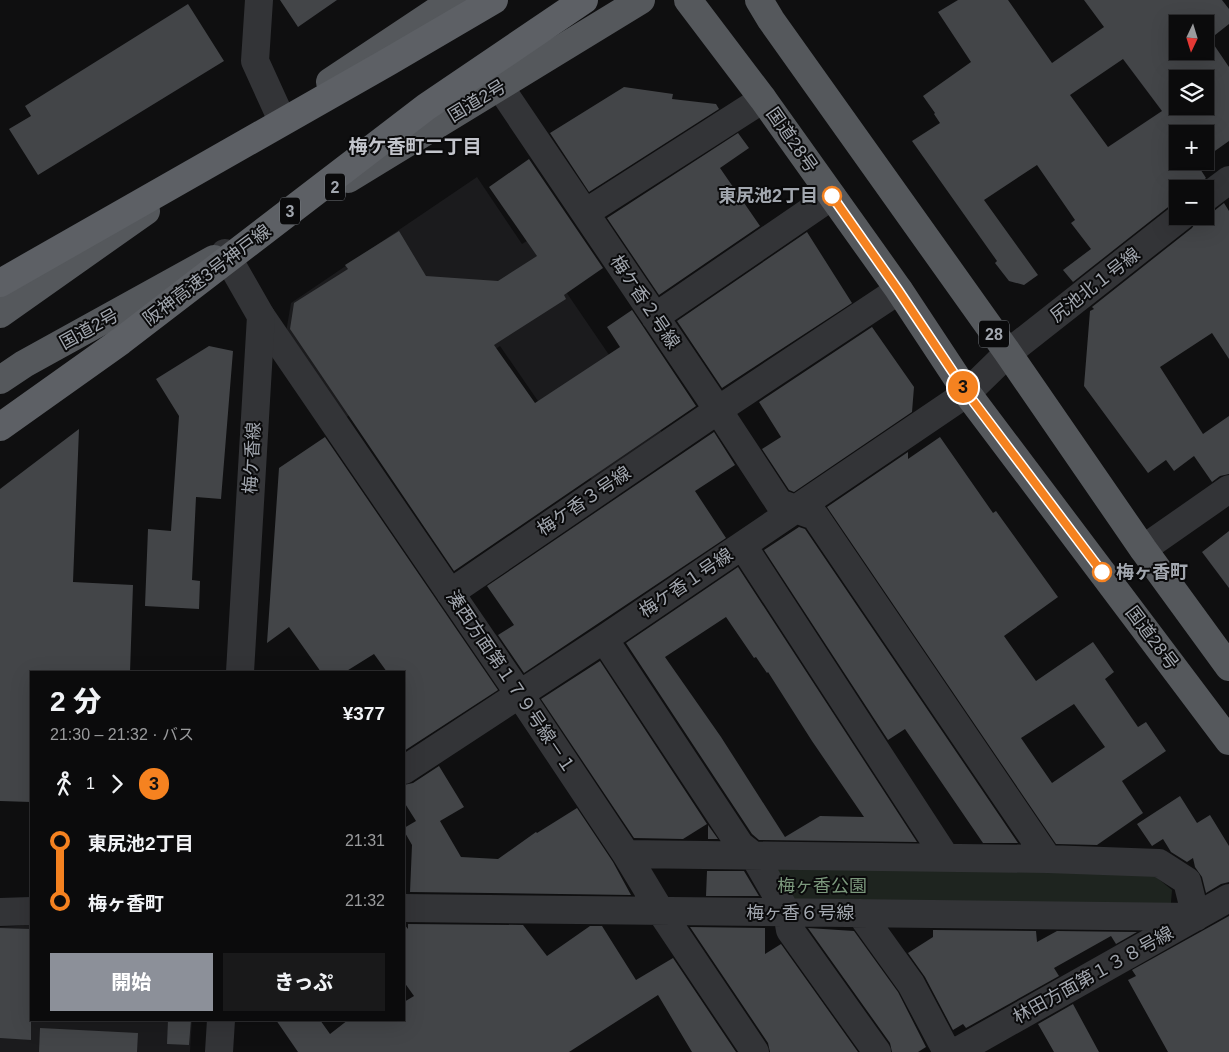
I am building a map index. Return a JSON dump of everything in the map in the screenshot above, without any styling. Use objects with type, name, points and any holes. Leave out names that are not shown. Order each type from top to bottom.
[{"type":"highway","points":[[0,314],[280,116],[453,0]]},
{"type":"highway","points":[[0,283],[494,0]]},
{"type":"highway","name":"阪神高速3号神戸線","points":[[0,427],[121,341],[426,106],[584,0]]},
{"type":"highway","name":"国道2号","points":[[0,380],[24,364],[225,253],[641,0]]},
{"type":"highway","name":"国道28号","points":[[688,0],[763,99],[832,196],[967,393],[1229,741]]},
{"type":"highway","name":"28","points":[[760,0],[771,20],[1008,353],[1143,549],[1229,667]]},
{"type":"street","points":[[259,0],[255,61],[280,116]]},
{"type":"street","name":"梅ケ香２号線","points":[[500,87],[779,503],[815,516],[1048,859]]},
{"type":"street","points":[[585,213],[763,99]]},
{"type":"street","points":[[1214,191],[1229,180]]},
{"type":"street","points":[[655,317],[832,196]]},
{"type":"street","name":"尻池北１号線","points":[[967,393],[1008,353],[1171,225]]},
{"type":"street","points":[[225,253],[261,316]]},
{"type":"street","name":"梅ケ香３号線","points":[[450,593],[898,290]]},
{"type":"street","name":"湊西方面第１７９号線－１","points":[[261,316],[520,695],[626,854],[661,912],[755,1052]]},
{"type":"street","name":"梅ケ香線","points":[[240,671],[261,316]]},
{"type":"street","name":"梅ケ香１号線","points":[[405,769],[743,546],[967,393]]},
{"type":"street","points":[[1143,549],[1229,489]]},
{"type":"street","points":[[743,546],[946,858]]},
{"type":"street","points":[[604,639],[740,845],[754,856],[787,913],[790,930],[877,1052]]},
{"type":"street","points":[[626,854],[1048,859],[1159,863],[1187,881],[1196,917]]},
{"type":"street","name":"林田方面第１３８号線","points":[[956,1052],[1229,898]]},
{"type":"street","name":"梅ヶ香６号線","points":[[405,908],[1196,917]]},
{"type":"street","points":[[0,912],[30,911]]},
{"type":"street","points":[[860,914],[911,984],[947,1052]]},
{"type":"street","points":[[219,1052],[221,1021]]},
{"type":"shaded area","points":[[477,177],[522,244],[530,239],[663,434],[593,481],[500,346],[395,417],[380,395],[345,418],[286,332],[291,303]]},
{"type":"shaded area","points":[[30,925],[30,1021],[192,1021],[190,1052],[0,1052],[0,927]]},
{"type":"green space","name":"梅ヶ香公園","points":[[777,863],[1150,872],[1172,890],[1170,914],[789,908],[769,873]]},
{"type":"building","points":[[280,0],[337,0],[298,27]]},
{"type":"building","points":[[958,0],[1008,0],[1052,63],[1104,27],[1084,0],[1222,0],[1229,9],[1229,24],[1214,36],[1214,15],[1169,15],[1169,60],[1214,60],[1214,45],[1229,67],[1229,141],[1214,152],[1214,125],[1169,125],[1169,170],[1201,170],[1206,178],[1204,180],[1169,180],[1169,206],[1073,282],[1063,270],[1091,249],[1071,223],[1075,220],[1037,165],[984,200],[1038,275],[1024,285],[1009,281],[995,263],[997,261],[912,141],[940,123],[923,96],[971,62],[938,12]],"holes":[[[1123,59],[1162,111],[1108,147],[1070,95]]]},
{"type":"building","points":[[188,4],[224,61],[38,175],[9,129],[31,116],[25,106]]},
{"type":"building","points":[[624,87],[673,94],[672,99],[716,104],[719,109],[589,192],[550,133]]},
{"type":"building","points":[[738,133],[749,148],[720,168],[760,226],[659,295],[607,218]]},
{"type":"building","points":[[529,159],[603,268],[564,295],[566,299],[494,345],[535,403],[620,347],[607,327],[632,310],[696,406],[454,571],[290,329],[294,303],[348,269],[345,265],[399,231],[426,276],[498,281],[537,256],[489,187]]},
{"type":"building","points":[[1224,203],[1229,211],[1229,359],[1212,333],[1160,367],[1203,434],[1229,416],[1229,474],[1220,476],[1212,482],[1194,456],[1174,471],[1166,460],[1148,473],[1084,386],[1090,311],[1094,309],[1092,307],[1194,225],[1214,225],[1214,211]]},
{"type":"building","points":[[807,232],[852,303],[722,388],[677,321]]},
{"type":"building","points":[[872,327],[914,387],[912,412],[794,492],[789,490],[762,449],[781,437],[759,402]]},
{"type":"building","points":[[209,346],[233,351],[221,499],[196,497],[192,580],[200,581],[199,609],[145,606],[148,529],[171,531],[179,416],[156,379]]},
{"type":"building","points":[[79,429],[73,582],[133,585],[130,671],[30,671],[30,802],[0,801],[0,489]]},
{"type":"building","points":[[714,432],[735,465],[695,491],[726,538],[524,673],[498,635],[514,625],[487,586]]},
{"type":"building","points":[[325,437],[498,690],[405,750],[405,671],[386,671],[374,654],[347,671],[320,671],[289,627],[267,643],[279,468]]},
{"type":"building","points":[[940,437],[993,513],[996,511],[1058,597],[1004,636],[1036,681],[1093,642],[1114,672],[1105,679],[1138,727],[1146,722],[1166,751],[1122,781],[1143,813],[1097,845],[1056,844],[827,507],[908,452],[908,459]],"holes":[[[1074,704],[1105,747],[1052,783],[1021,738]]]},
{"type":"building","points":[[799,527],[805,529],[1018,843],[983,843],[905,729],[888,740],[764,550]]},
{"type":"building","points":[[1229,531],[1229,588],[1202,552]]},
{"type":"building","points":[[738,567],[917,842],[759,840],[752,834],[626,643]],"holes":[[[726,617],[754,658],[756,657],[768,672],[864,817],[820,816],[785,837],[721,737],[665,657]]]},
{"type":"building","points":[[600,661],[707,824],[683,839],[634,838],[541,699]]},
{"type":"building","points":[[439,766],[464,807],[440,821],[461,857],[498,859],[536,832],[577,808],[613,862],[631,895],[410,892],[412,845],[405,833],[405,827],[416,821],[405,804],[405,785],[413,783]]},
{"type":"building","points":[[1180,796],[1197,823],[1210,815],[1229,846],[1229,882],[1221,884],[1206,893],[1202,877],[1195,867],[1193,858],[1187,862],[1171,852],[1163,839],[1152,846],[1137,824]]},
{"type":"building","points":[[708,825],[718,839],[708,839]]},
{"type":"building","points":[[707,871],[744,871],[759,896],[706,896]]},
{"type":"building","points":[[1229,916],[1229,1052],[1168,1052],[1128,980],[1136,976],[1132,970]]},
{"type":"building","points":[[408,924],[523,925],[547,956],[590,926],[602,926],[636,980],[673,958],[736,1052],[692,1052],[658,995],[569,1052],[298,1052],[277,1021],[321,1021],[330,1034],[347,1021],[405,1021],[405,1001],[414,996],[405,983],[405,925],[408,929]]},
{"type":"building","points":[[690,927],[765,928],[765,954],[781,944],[858,1052],[770,1052],[768,1043]]},
{"type":"building","points":[[0,928],[30,929],[31,1040],[0,1038]]},
{"type":"building","points":[[808,928],[854,931],[898,992],[926,1047],[918,1052],[892,1052],[890,1043]]},
{"type":"building","points":[[933,930],[1036,931],[1037,942],[1057,931],[1137,932],[1116,944],[1111,936],[1054,968],[1059,976],[966,1028],[963,1024],[953,1030],[925,977],[908,953],[933,937]]},
{"type":"building","points":[[1073,1004],[1099,1052],[1054,1052],[1038,1024]]},
{"type":"building","points":[[168,1021],[191,1021],[189,1045],[167,1044]]},
{"type":"building","points":[[40,1028],[138,1033],[137,1052],[39,1052]]},
{"type":"bus line","name":"3","points":[[832,196],[967,393],[1102,572]]},
{"type":"place","name":"東尻池2丁目","points":[[832,196]]},
{"type":"place","name":"梅ヶ香町","points":[[1102,572]]},
{"type":"district","name":"梅ケ香町二丁目","points":[[415,146]]}]
